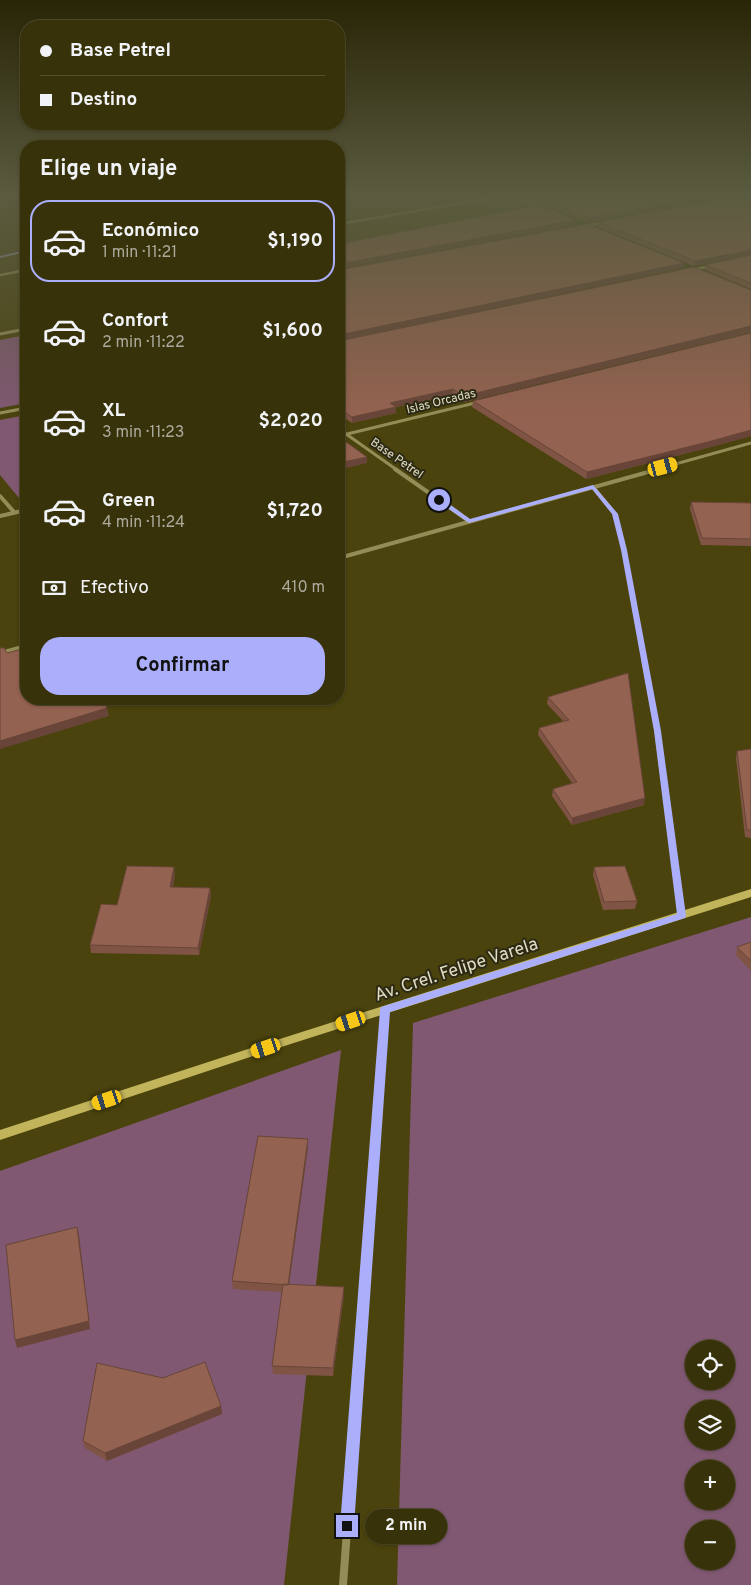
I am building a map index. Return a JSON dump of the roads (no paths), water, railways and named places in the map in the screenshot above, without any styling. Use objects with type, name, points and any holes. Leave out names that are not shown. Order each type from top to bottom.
[{"type":"main road","name":"Av. Crel. Felipe Varela","points":[[0,1135],[751,893]]},
{"type":"street","points":[[685,271],[694,269],[702,273]]},
{"type":"street","points":[[0,275],[20,271]]},
{"type":"street","points":[[0,334],[20,330]]},
{"type":"street","name":"Islas Orcadas","points":[[346,435],[481,402]]},
{"type":"street","points":[[0,413],[20,409]]},
{"type":"street","name":"Base Petrel","points":[[346,435],[469,521]]},
{"type":"street","points":[[345,556],[751,443]]},
{"type":"street","points":[[593,487],[615,514],[624,550],[658,731],[681,916]]},
{"type":"street","points":[[0,496],[14,512]]},
{"type":"street","points":[[0,516],[20,511]]},
{"type":"street","points":[[0,653],[20,648]]},
{"type":"street","points":[[343,1585],[385,1010]]}]
